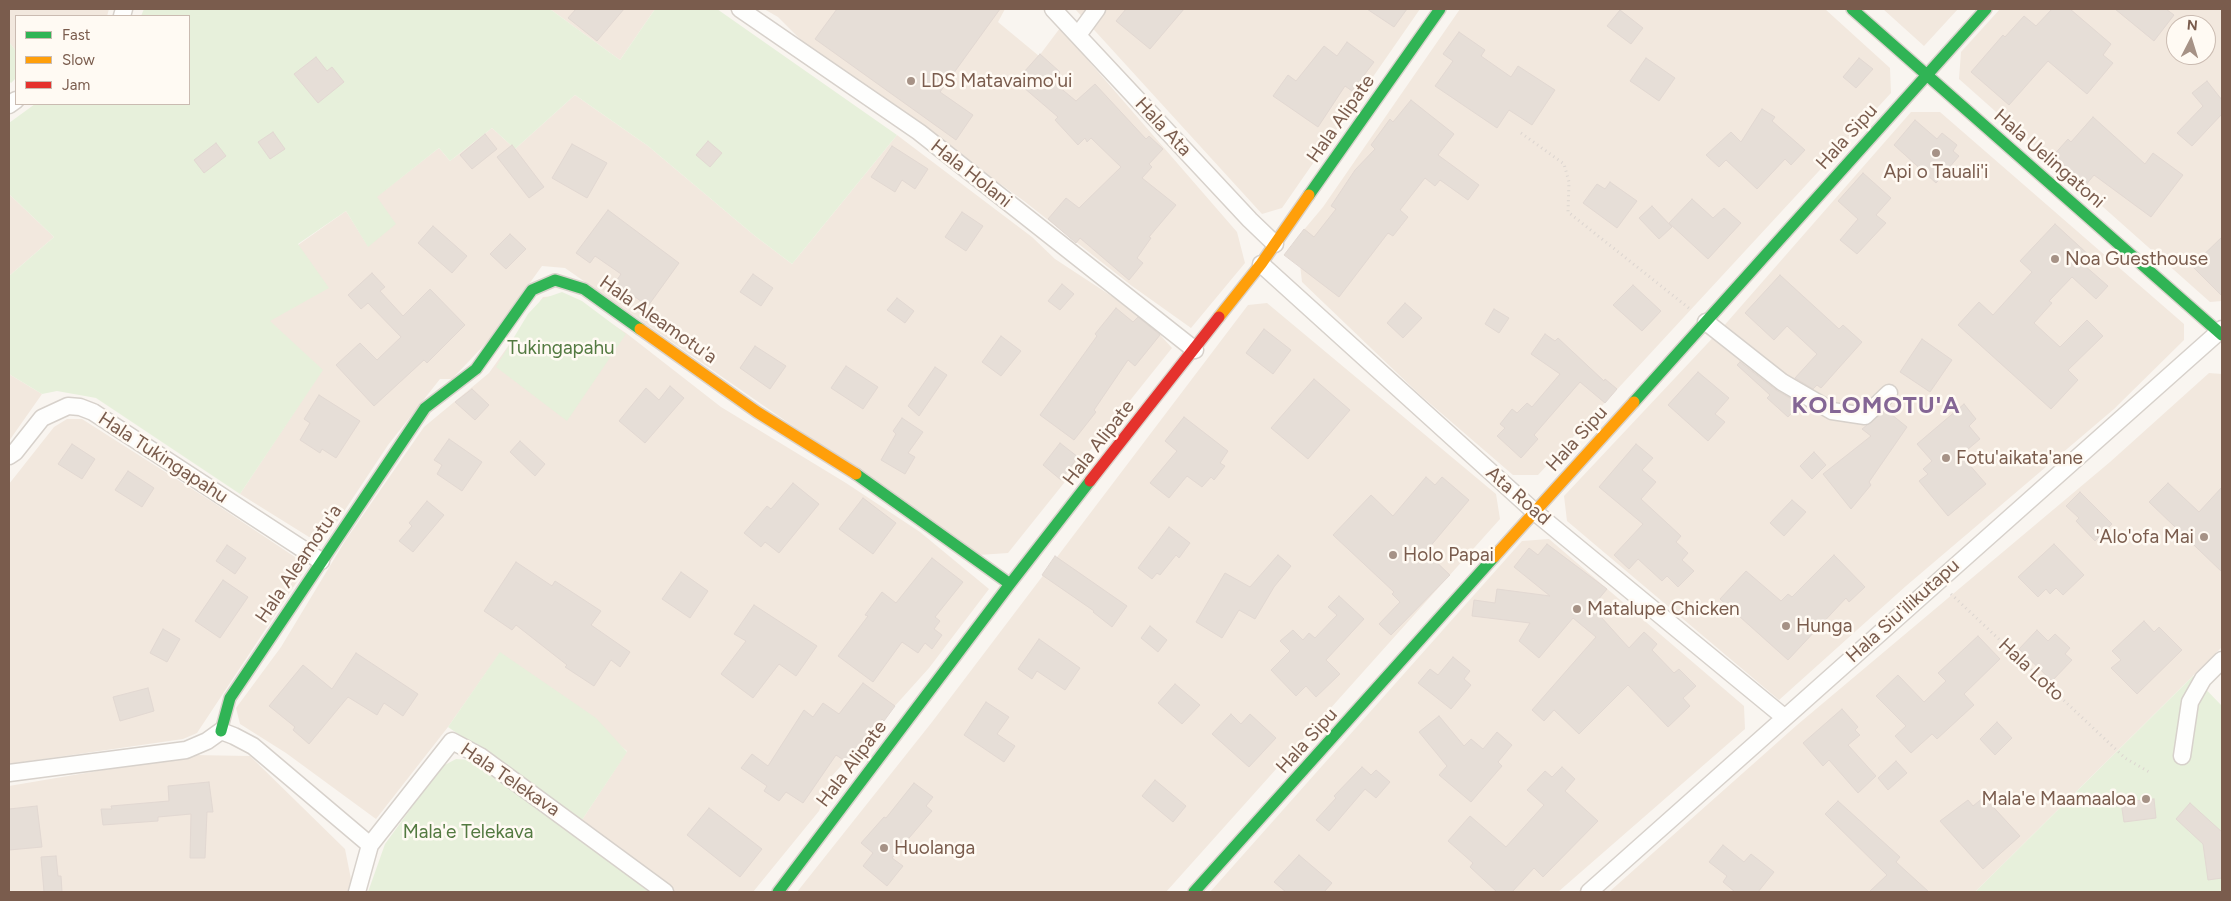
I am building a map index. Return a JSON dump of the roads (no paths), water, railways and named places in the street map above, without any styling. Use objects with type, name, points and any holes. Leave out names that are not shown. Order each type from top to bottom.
[{"type":"street","name":"Hala Holani","points":[[740,9],[919,132],[1195,350]]},
{"type":"street","name":"Hala Ata","points":[[1053,9],[1250,220],[1275,244]]},
{"type":"street","points":[[1078,36],[1098,9]]},
{"type":"street","name":"Hala Alipate","points":[[778,892],[1010,584],[1261,264],[1440,9]]},
{"type":"street","name":"Hala Uelingatoni","points":[[1852,9],[2221,332]]},
{"type":"street","name":"Hala Sipu","points":[[1194,892],[1986,9]]},
{"type":"street","name":"Ata Road","points":[[1261,264],[1536,512],[1784,717]]},
{"type":"street","name":"Hala Aleamotu'a","points":[[221,732],[230,698],[425,408],[476,369],[532,290],[555,280],[584,289],[757,412],[852,471],[1010,584]]},
{"type":"street","points":[[1706,322],[1782,382],[1832,411],[1865,416],[1889,394]]},
{"type":"street","name":"Hala Siu'ilikutapu","points":[[1589,892],[1784,717],[2221,332]]},
{"type":"street","name":"Hala Tukingapahu","points":[[9,456],[15,452],[42,418],[68,406],[80,407],[93,412],[321,562]]},
{"type":"street","points":[[2182,756],[2190,702],[2203,679],[2222,660]]},
{"type":"street","points":[[9,773],[186,750],[207,741],[221,732],[234,736],[253,746],[370,845]]},
{"type":"street","name":"Hala Telekava","points":[[357,892],[370,845],[452,741],[480,756],[665,892]]},
{"type":"place","name":"LDS Matavaimo'ui","points":[[911,81]]},
{"type":"place","name":"Api o Tauali'i","points":[[1936,153]]},
{"type":"place","name":"Noa Guesthouse","points":[[2055,259]]},
{"type":"place","name":"Fotu'aikata'ane","points":[[1946,458]]},
{"type":"place","name":"'Alo'ofa Mai","points":[[2204,537]]},
{"type":"place","name":"Holo Papai","points":[[1393,555]]},
{"type":"place","name":"Matalupe Chicken","points":[[1577,609]]},
{"type":"place","name":"Hunga","points":[[1786,626]]},
{"type":"place","name":"Mala'e Maamaaloa","points":[[2146,799]]},
{"type":"place","name":"Huolanga","points":[[884,848]]},
{"type":"district","name":"KOLOMOTU'A","points":[[1876,406]]},
{"type":"park label","name":"Tukingapahu","points":[[561,348]]},
{"type":"park label","name":"Mala'e Telekava","points":[[468,832]]}]
